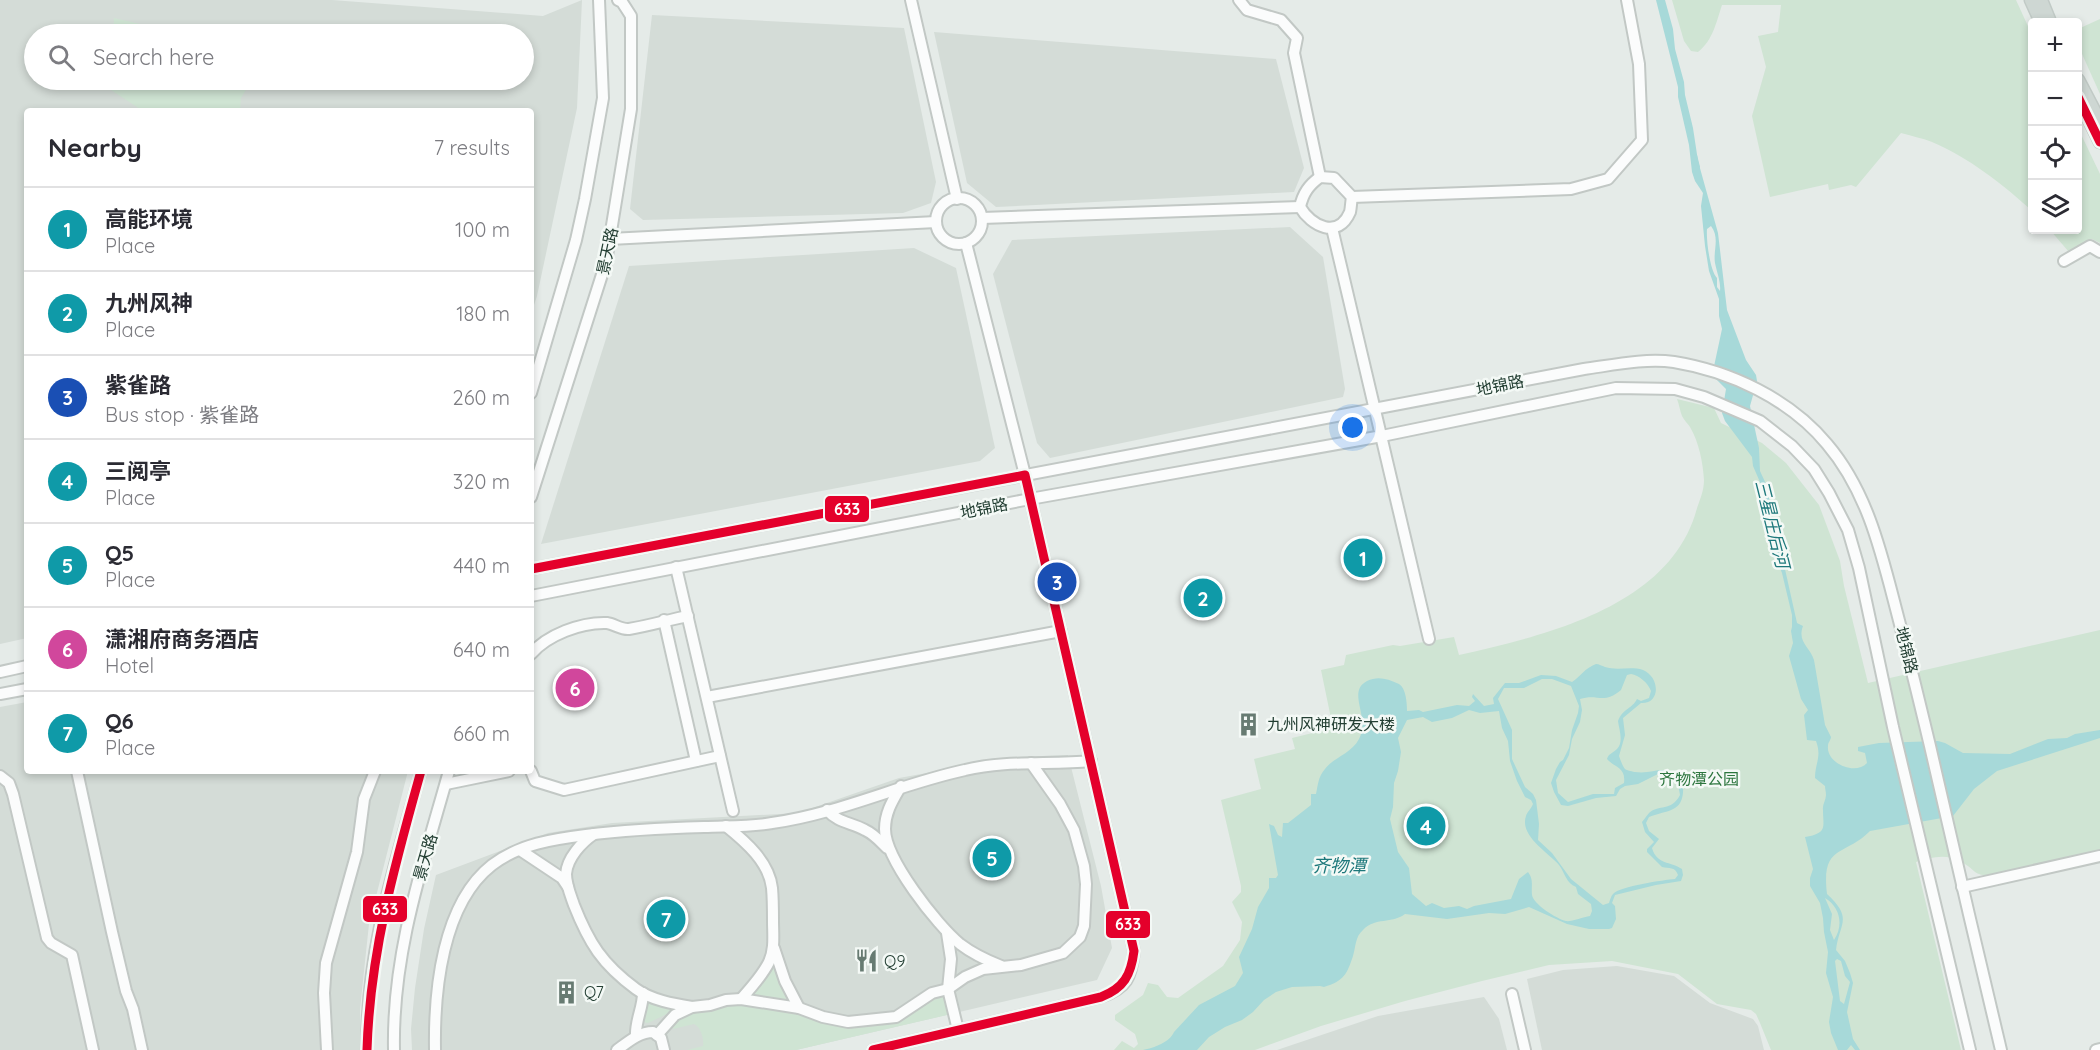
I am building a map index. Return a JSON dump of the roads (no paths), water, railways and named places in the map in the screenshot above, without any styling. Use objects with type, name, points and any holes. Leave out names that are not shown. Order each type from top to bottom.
[{"type":"main road","points":[[2031,0],[2040,18]]},
{"type":"main road","points":[[2040,0],[2048,18]]},
{"type":"main road","points":[[2082,88],[2100,122]]},
{"type":"main road","points":[[2082,105],[2100,142]]},
{"type":"street","name":"景天路","points":[[534,383],[576,240],[603,98],[599,0]]},
{"type":"street","name":"景天路","points":[[534,488],[606,262],[610,239],[631,109],[631,16],[622,2],[618,0]]},
{"type":"street","points":[[911,0],[957,199]]},
{"type":"street","points":[[1239,0],[1247,10],[1281,20],[1297,38],[1294,53],[1320,177]]},
{"type":"street","points":[[1352,197],[1347,217],[1332,228],[1319,227],[1306,218],[1300,207],[1302,197],[1310,184],[1320,177],[1334,178],[1352,197],[1571,189],[1608,179],[1642,140],[1639,64],[1627,0]]},
{"type":"street","points":[[957,199],[964,199],[976,206],[982,218],[979,234],[966,243],[952,243],[946,240],[941,235],[936,222],[937,215],[944,204],[957,199]]},
{"type":"street","points":[[982,218],[1300,207]]},
{"type":"street","points":[[610,239],[936,222]]},
{"type":"street","points":[[1332,228],[1429,639]]},
{"type":"street","points":[[873,1050],[1117,992],[1126,981],[1132,968],[1134,951],[1030,500],[966,243]]},
{"type":"street","points":[[2064,261],[2090,246],[2100,252]]},
{"type":"street","name":"地锦路","points":[[534,568],[1628,362],[1672,362],[1742,382],[1796,413],[1827,443],[1849,475],[1861,499],[1884,562],[1924,720],[2001,1050]]},
{"type":"street","name":"地锦路","points":[[534,595],[1030,500],[1382,436],[1616,388],[1675,389],[1721,404],[1773,429],[1814,469],[1848,530],[1859,568],[1893,727],[1970,1050]]},
{"type":"street","points":[[676,567],[733,811]]},
{"type":"street","points":[[534,651],[545,641],[562,632],[606,623],[625,630],[688,616]]},
{"type":"street","points":[[664,621],[696,761]]},
{"type":"street","points":[[707,697],[1061,631]]},
{"type":"street","points":[[0,672],[24,667]]},
{"type":"street","points":[[0,694],[24,690]]},
{"type":"street","points":[[532,774],[535,781],[564,790],[720,756]]},
{"type":"street","points":[[435,1050],[437,995],[452,925],[469,890],[491,866],[508,854],[559,837],[770,824],[805,818],[902,786],[967,769],[1000,764],[1091,761]]},
{"type":"street","points":[[657,1035],[675,1015],[692,1007],[741,999],[799,1008],[823,1017],[848,1022],[896,1017],[932,993],[948,989],[953,984],[983,969],[1021,965],[1063,953],[1080,937],[1084,926],[1086,884],[1077,838],[1060,804],[1031,763]]},
{"type":"street","points":[[78,774],[112,932],[142,1050]]},
{"type":"street","points":[[327,1050],[324,993],[326,963],[357,852],[364,799],[374,774]]},
{"type":"street","name":"景天路","points":[[368,1050],[369,987],[376,941],[420,774]]},
{"type":"street","name":"景天路","points":[[394,1050],[396,990],[402,946],[448,774]]},
{"type":"street","points":[[446,784],[494,774]]},
{"type":"street","points":[[0,776],[9,783],[13,794],[46,938],[72,955],[93,1050]]},
{"type":"street","points":[[902,786],[886,816],[886,844],[934,918],[947,932],[979,957],[1002,966]]},
{"type":"street","points":[[827,810],[836,820],[848,822],[872,834],[891,853]]},
{"type":"street","points":[[726,826],[743,839],[757,855],[770,881],[773,946],[785,981],[799,1008]]},
{"type":"street","points":[[594,834],[581,846],[570,862],[566,873],[568,887],[587,938],[598,954],[642,993],[676,1005],[692,1007]]},
{"type":"street","points":[[520,850],[562,878],[568,887]]},
{"type":"street","points":[[1962,887],[2100,856]]},
{"type":"street","points":[[947,932],[951,959],[948,989],[958,1030]]},
{"type":"street","points":[[741,999],[765,970],[773,946]]},
{"type":"street","points":[[636,1036],[642,993]]},
{"type":"street","points":[[1512,994],[1525,1050]]},
{"type":"street","points":[[617,1050],[636,1036],[646,1032],[653,1032],[661,1038],[664,1050]]},
{"type":"water","points":[[1656,0],[1665,0],[1673,29],[1698,161],[1718,233],[1727,310],[1746,360],[1756,375],[1757,381],[1750,406],[1759,448],[1760,471],[1766,484],[1797,623],[1803,626],[1803,640],[1814,660],[1825,725],[1831,737],[1828,746],[1832,758],[1842,766],[1856,768],[1867,763],[1865,753],[1858,751],[1858,747],[1879,743],[1938,741],[1963,753],[2010,754],[2048,739],[2067,738],[2075,734],[2100,730],[2100,738],[1997,771],[1974,789],[1953,816],[1870,831],[1831,859],[1826,878],[1827,894],[1843,916],[1836,950],[1845,961],[1853,983],[1847,1012],[1853,1039],[1860,1050],[1855,1050],[1851,1045],[1847,1050],[1838,1050],[1831,1033],[1829,1022],[1833,997],[1826,973],[1828,952],[1820,903],[1810,886],[1813,869],[1805,837],[1818,833],[1823,828],[1825,786],[1815,778],[1818,747],[1816,741],[1807,740],[1804,715],[1808,710],[1801,699],[1789,656],[1793,643],[1792,615],[1777,560],[1775,537],[1763,489],[1753,466],[1752,457],[1725,421],[1722,413],[1726,389],[1715,378],[1713,371],[1722,329],[1719,299],[1709,271],[1701,206],[1703,193],[1692,172],[1678,87]],"holes":[[[1711,226],[1716,240],[1715,263],[1720,291],[1710,262],[1707,229]],[[1825,898],[1834,906],[1839,917],[1839,928],[1834,940],[1830,930],[1832,914]],[[1837,959],[1841,961],[1845,976],[1850,982],[1844,1004],[1840,1001],[1835,961]]]},
{"type":"water","name":"齐物潭","points":[[1597,664],[1610,668],[1634,668],[1649,673],[1653,678],[1656,690],[1652,699],[1641,703],[1623,718],[1625,735],[1619,756],[1626,769],[1634,772],[1667,770],[1683,784],[1683,793],[1678,805],[1669,811],[1649,817],[1646,823],[1649,831],[1659,839],[1652,848],[1654,853],[1661,860],[1682,869],[1681,881],[1615,895],[1612,903],[1615,906],[1616,919],[1612,928],[1609,929],[1589,929],[1567,924],[1529,907],[1505,914],[1489,913],[1447,919],[1405,914],[1395,919],[1373,923],[1358,936],[1349,968],[1336,982],[1324,987],[1292,987],[1276,992],[1242,1020],[1209,1037],[1197,1050],[1143,1050],[1169,1039],[1199,1005],[1235,986],[1243,973],[1239,957],[1252,929],[1258,907],[1269,888],[1269,878],[1276,878],[1278,875],[1269,824],[1274,826],[1278,835],[1282,837],[1283,823],[1288,823],[1311,805],[1311,794],[1316,794],[1325,769],[1356,744],[1362,731],[1358,698],[1361,686],[1367,681],[1382,678],[1395,682],[1403,689],[1407,711],[1423,712],[1457,705],[1469,706],[1475,701],[1473,694],[1484,706],[1494,704],[1493,698],[1505,683],[1519,683],[1541,675],[1556,676],[1572,682]],"holes":[[[1631,674],[1643,680],[1651,691],[1649,698],[1641,701],[1637,699],[1622,713],[1618,721],[1620,743],[1607,759],[1622,771],[1624,783],[1615,788],[1614,794],[1593,794],[1568,802],[1558,793],[1556,780],[1569,755],[1572,739],[1580,722],[1582,710],[1580,699],[1610,697],[1621,690],[1627,675]],[[1542,679],[1552,679],[1571,686],[1579,706],[1569,748],[1556,769],[1551,783],[1561,805],[1568,806],[1596,798],[1616,796],[1625,786],[1638,784],[1658,774],[1670,774],[1678,784],[1680,795],[1673,804],[1653,810],[1642,822],[1645,832],[1654,842],[1647,852],[1662,867],[1675,870],[1678,875],[1675,879],[1624,888],[1613,894],[1609,903],[1603,905],[1571,879],[1552,853],[1538,840],[1536,800],[1525,787],[1512,759],[1512,730],[1498,699],[1504,688],[1524,688]],[[1469,710],[1480,713],[1499,711],[1517,781],[1525,797],[1533,804],[1526,816],[1527,830],[1536,844],[1559,865],[1568,880],[1576,887],[1578,894],[1591,904],[1590,916],[1566,921],[1546,911],[1533,899],[1532,880],[1528,872],[1519,879],[1511,899],[1467,909],[1459,906],[1444,908],[1432,903],[1426,906],[1412,894],[1409,868],[1398,852],[1390,819],[1394,783],[1401,752],[1398,738],[1407,720],[1423,717],[1432,722],[1452,718]]]},
{"type":"waterway","name":"三星庄后河","points":[[1696,155],[1699,167]]},
{"type":"place","name":"高能环境","points":[[1363,558]]},
{"type":"place","name":"紫雀路","points":[[1057,582]]},
{"type":"place","name":"九州风神","points":[[1203,598]]},
{"type":"place","name":"潇湘府商务酒店","points":[[575,688]]},
{"type":"place","name":"九州风神研发大楼","points":[[1249,724]]},
{"type":"place","name":"三阅亭","points":[[1426,826]]},
{"type":"place","name":"Q5","points":[[992,858]]},
{"type":"place","name":"Q6","points":[[666,919]]},
{"type":"place","name":"Q9","points":[[866,961]]},
{"type":"place","name":"Q7","points":[[566,992]]},
{"type":"park label","name":"齐物潭公园","points":[[1699,779]]}]
